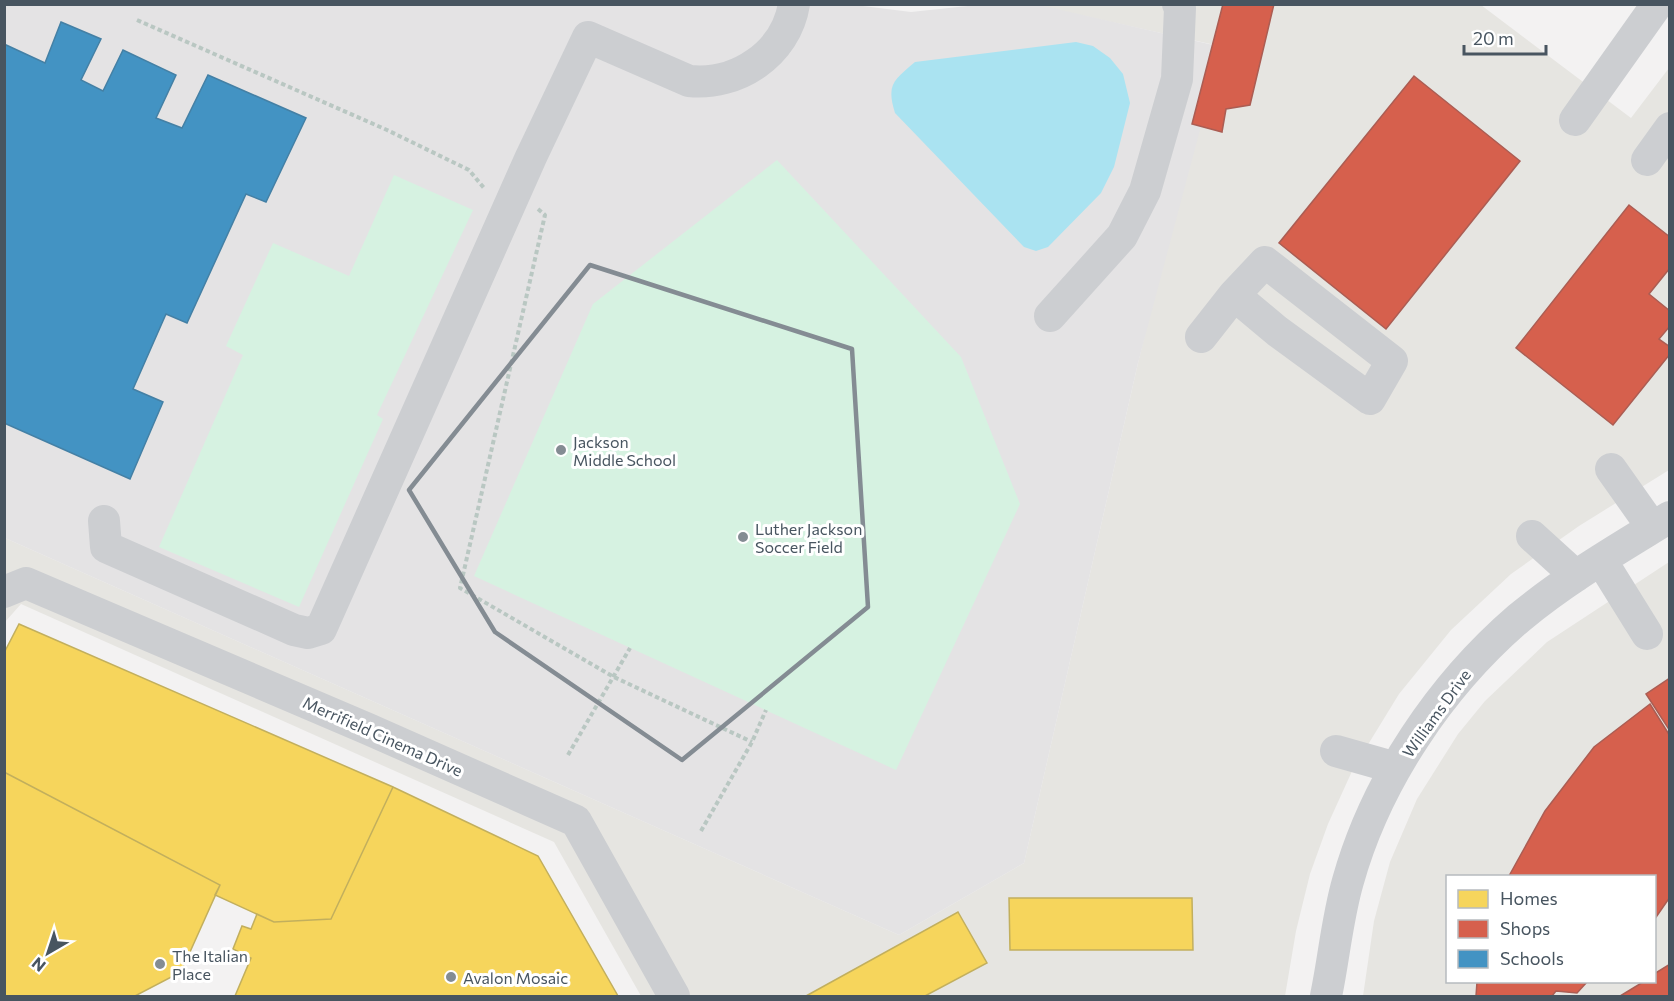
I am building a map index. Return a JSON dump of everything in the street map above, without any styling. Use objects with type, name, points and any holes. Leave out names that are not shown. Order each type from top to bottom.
[{"type":"street","points":[[104,521],[106,547],[294,630],[308,633],[321,629],[525,199],[588,37],[689,81],[707,82],[725,78],[760,62],[787,28],[794,4]]},
{"type":"street","points":[[1050,316],[1122,236],[1145,191],[1176,79],[1180,8],[1178,4]]},
{"type":"street","points":[[1575,120],[1660,9]]},
{"type":"street","points":[[1647,160],[1670,128]]},
{"type":"street","points":[[1201,337],[1234,295],[1265,262],[1392,361],[1370,399],[1277,332],[1234,295]]},
{"type":"street","points":[[1611,468],[1661,522]]},
{"type":"street","name":"Williams Drive","points":[[1326,996],[1337,922],[1348,879],[1363,836],[1396,768],[1434,711],[1476,660],[1519,619],[1589,568],[1661,522]]},
{"type":"street","points":[[1532,536],[1589,568],[1647,634]]},
{"type":"street","name":"Merrifield Cinema Drive","points":[[4,592],[26,584],[368,729],[576,821],[651,933],[685,995]]},
{"type":"street","points":[[1336,751],[1396,768]]},
{"type":"path","points":[[137,20],[387,130],[469,170],[487,191],[525,199],[545,215],[460,588],[614,677],[752,742]]},
{"type":"path","points":[[568,755],[630,648]]},
{"type":"path","points":[[701,831],[752,742],[766,710]]},
{"type":"highlighted area","points":[[590,265],[852,349],[868,607],[682,760],[495,632],[409,490]]},
{"type":"shaded area","name":"Jackson Middle School","points":[[847,4],[911,12],[977,5],[1035,4],[1222,47],[1138,363],[1024,863],[899,935],[5,538],[5,5]]},
{"type":"shaded area","points":[[1035,5],[1481,5],[1631,118],[1669,68],[1669,470],[1579,526],[1511,574],[1451,630],[1399,694],[1353,769],[1328,824],[1310,874],[1296,931],[1285,996],[641,996],[554,842],[21,604],[5,622],[5,538],[899,935],[1024,863],[1138,363],[1215,45]]},
{"type":"shaded area","points":[[1669,562],[1669,996],[1363,996],[1374,921],[1390,862],[1417,799],[1458,734],[1485,701],[1547,642]]},
{"type":"green space","name":"Luther Jackson Soccer Field","points":[[777,160],[961,357],[1020,504],[896,770],[474,576],[593,304]]},
{"type":"green space","points":[[394,175],[473,210],[377,415],[383,419],[299,607],[159,547],[243,355],[226,346],[273,243],[349,276]]},
{"type":"water","points":[[1076,42],[1093,46],[1110,58],[1123,74],[1130,103],[1114,167],[1101,193],[1048,247],[1036,251],[1024,247],[895,113],[892,89],[897,78],[915,62]]},
{"type":"building: Homes","points":[[19,624],[393,787],[331,919],[274,922],[215,895],[220,885],[4,772],[4,653]]},
{"type":"building: Homes","points":[[4,772],[220,885],[181,972],[135,996],[4,996]]},
{"type":"building: Homes","name":"Avalon Mosaic","points":[[393,787],[538,856],[618,996],[235,996],[251,958],[233,949],[242,926],[251,929],[257,914],[274,922],[331,919]]},
{"type":"building: Homes","points":[[1009,898],[1192,898],[1193,950],[1010,950]]},
{"type":"building: Homes","points":[[958,912],[987,963],[925,996],[806,996]]},
{"type":"building: Shops","points":[[1223,4],[1274,4],[1250,105],[1226,109],[1222,132],[1192,124]]},
{"type":"building: Shops","points":[[1414,76],[1520,161],[1386,329],[1279,243]]},
{"type":"building: Shops","points":[[1629,205],[1670,237],[1670,268],[1649,294],[1670,311],[1670,326],[1659,339],[1670,347],[1670,354],[1613,425],[1516,348]]},
{"type":"building: Shops","points":[[1670,678],[1670,731],[1646,694]]},
{"type":"building: Shops","points":[[1650,704],[1670,736],[1670,897],[1656,917],[1656,875],[1510,875],[1545,811],[1594,747]]},
{"type":"building: Shops","points":[[1670,964],[1670,996],[1620,996],[1641,983],[1656,983],[1656,973]]},
{"type":"building: Shops","points":[[1477,983],[1586,983],[1577,993],[1556,991],[1552,996],[1476,996]]},
{"type":"building: Schools","points":[[61,22],[101,39],[81,80],[103,91],[123,50],[176,75],[156,118],[182,128],[208,75],[306,118],[266,202],[246,194],[187,323],[166,314],[133,389],[163,402],[130,479],[4,423],[4,44],[45,63]]},
{"type":"place","name":"Jackson Middle School","points":[[561,450]]},
{"type":"place","name":"Luther Jackson Soccer Field","points":[[743,537]]},
{"type":"place","name":"The Italian Place","points":[[160,964]]},
{"type":"place","name":"Avalon Mosaic","points":[[451,977]]}]
